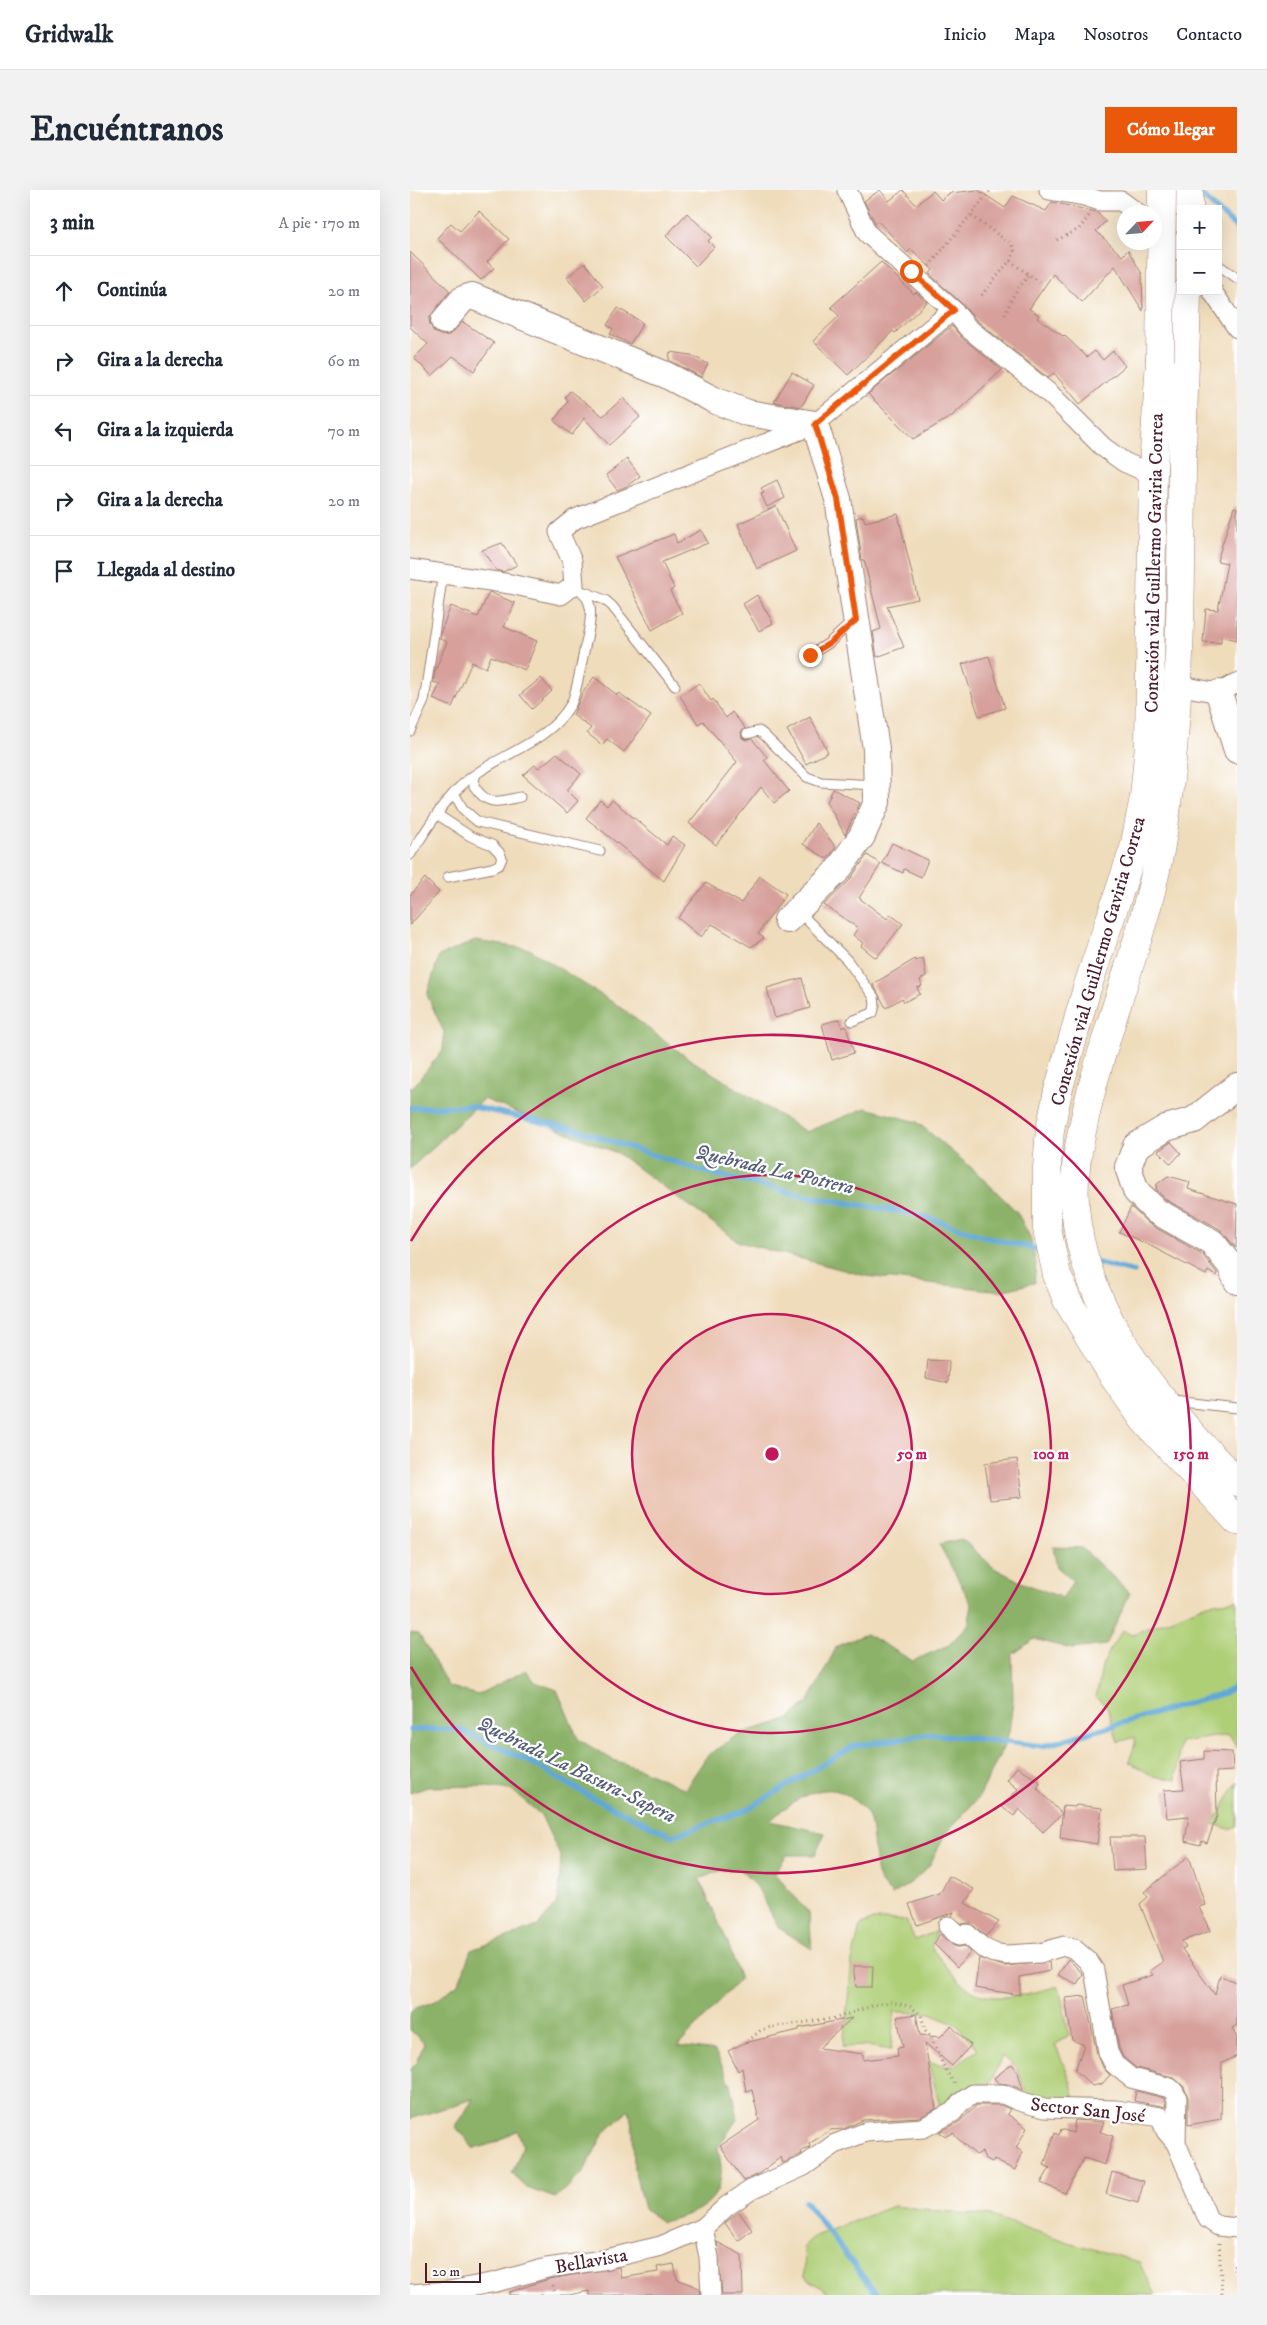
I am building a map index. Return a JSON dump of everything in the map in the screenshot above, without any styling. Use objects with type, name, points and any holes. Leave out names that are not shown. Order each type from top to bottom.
[{"type":"highway","name":"Conexión vial Guillermo Gaviria Correa","points":[[1162,190],[1160,360],[1153,475],[1149,744],[1144,797],[1134,848],[1087,988],[1058,1091],[1050,1130],[1047,1167],[1048,1229],[1056,1276],[1067,1300],[1091,1342],[1144,1420],[1237,1521]]},
{"type":"highway","points":[[1189,190],[1189,205]]},
{"type":"highway","name":"Conexión vial Guillermo Gaviria Correa","points":[[1187,295],[1180,631],[1170,784],[1152,889],[1095,1074],[1074,1168],[1076,1220],[1081,1246],[1097,1296],[1136,1364],[1203,1448],[1237,1482]]},
{"type":"street","points":[[847,190],[867,233],[954,310],[968,328],[1050,394],[1103,447],[1124,462],[1153,475]]},
{"type":"street","points":[[1049,190],[1084,196],[1100,201],[1120,196],[1130,205]]},
{"type":"street","points":[[1162,231],[1180,250]]},
{"type":"street","points":[[1215,295],[1237,328]]},
{"type":"street","points":[[444,321],[463,299],[472,296],[666,375],[716,402],[748,413],[815,424]]},
{"type":"street","points":[[410,570],[443,573],[561,595],[580,588],[572,561],[559,532],[575,519],[815,424],[954,310]]},
{"type":"street","points":[[792,915],[838,870],[862,836],[877,802],[878,785],[876,749],[838,499],[815,424]]},
{"type":"street","points":[[1176,685],[1228,688],[1237,750]]},
{"type":"street","points":[[1237,1086],[1194,1120],[1166,1128],[1136,1146],[1128,1167],[1136,1191],[1156,1211],[1212,1242],[1230,1265],[1237,1281]]},
{"type":"street","points":[[948,1926],[959,1936],[967,1934],[982,1948],[994,1953],[1022,1954],[1064,1946],[1073,1948],[1088,1960],[1094,1970],[1108,2052],[1114,2064],[1131,2078],[1170,2088],[1174,2092],[1176,2098],[1176,2143]]},
{"type":"street","name":"Sector San José","points":[[702,2228],[727,2206],[751,2190],[804,2166],[835,2144],[866,2132],[923,2128],[953,2112],[973,2094],[1003,2094],[1044,2108],[1116,2110],[1160,2117],[1166,2131],[1176,2143],[1208,2219],[1218,2226]]},
{"type":"street","points":[[1218,2226],[1237,2228]]},
{"type":"street","points":[[702,2228],[709,2257],[711,2295]]},
{"type":"street","name":"Bellavista","points":[[410,2294],[449,2291],[496,2282],[547,2268],[602,2260],[662,2246],[702,2228]]},
{"type":"lane","points":[[1162,229],[1177,238]]},
{"type":"lane","points":[[1222,268],[1237,278]]},
{"type":"lane","points":[[410,730],[424,701],[443,573]]},
{"type":"lane","points":[[580,588],[605,600],[612,606],[675,686]]},
{"type":"lane","points":[[410,854],[454,793],[476,776],[549,730],[571,704],[591,621],[591,606],[580,588]]},
{"type":"lane","points":[[810,655],[830,643],[856,620]]},
{"type":"lane","points":[[747,734],[758,731],[763,734],[807,777],[829,783],[878,785]]},
{"type":"lane","points":[[476,776],[474,786],[481,796],[495,803],[520,798]]},
{"type":"lane","points":[[454,793],[463,810],[478,822],[600,851]]},
{"type":"lane","points":[[438,815],[464,832],[492,845],[502,858],[499,865],[492,868],[448,878]]},
{"type":"lane","points":[[792,915],[847,960],[874,997],[873,1013],[852,1021]]},
{"type":"lane","points":[[1164,1401],[1237,1408]]},
{"type":"path","points":[[919,278],[972,216],[991,190]]},
{"type":"path","points":[[1057,240],[1078,229],[1100,201]]},
{"type":"path","points":[[972,216],[1012,245],[1014,254],[981,296]]},
{"type":"path","points":[[1010,261],[1039,282]]},
{"type":"path","points":[[1004,315],[1012,298],[1028,275]]},
{"type":"path","points":[[748,2041],[761,2030],[770,2027],[836,2018],[878,2004],[891,2002],[910,2006],[921,2015],[926,2030],[945,2069],[965,2100]]},
{"type":"path","points":[[1218,2226],[1222,2295]]},
{"type":"path","points":[[1236,2275],[1233,2266],[1237,2263]]},
{"type":"green space","points":[[475,941],[529,949],[617,1005],[685,1056],[806,1132],[866,1108],[917,1122],[975,1171],[1017,1212],[1030,1237],[1036,1264],[1034,1283],[1000,1291],[866,1276],[739,1242],[617,1153],[484,1099],[410,1169],[410,1087],[413,1087],[443,1050],[444,1032],[427,995],[439,956]]},
{"type":"green space","points":[[962,1539],[994,1568],[1023,1583],[1063,1598],[1073,1581],[1057,1567],[1053,1547],[1082,1548],[1130,1593],[1106,1645],[1072,1649],[1034,1639],[1012,1655],[1013,1701],[1009,1732],[979,1797],[945,1834],[929,1866],[913,1881],[892,1895],[880,1881],[878,1875],[872,1830],[867,1813],[845,1794],[834,1790],[811,1793],[789,1805],[770,1821],[825,1833],[815,1855],[787,1855],[774,1873],[809,1913],[812,1949],[779,1928],[757,1887],[738,1868],[719,1871],[699,1879],[728,1943],[740,1979],[678,2046],[715,2051],[731,2085],[738,2118],[718,2147],[721,2174],[719,2185],[709,2202],[683,2216],[662,2222],[644,2209],[634,2169],[633,2131],[629,2110],[604,2133],[583,2173],[555,2198],[527,2188],[512,2174],[523,2146],[517,2130],[497,2142],[474,2149],[456,2127],[473,2099],[410,2119],[410,2068],[417,2063],[424,2043],[410,2030],[410,2013],[413,2009],[436,2001],[459,1983],[471,1950],[538,1926],[558,1901],[561,1858],[541,1815],[512,1790],[478,1786],[428,1787],[410,1793],[410,1633],[419,1634],[448,1686],[477,1695],[526,1670],[535,1682],[557,1690],[578,1739],[613,1760],[640,1769],[685,1789],[707,1756],[740,1733],[788,1720],[809,1701],[837,1646],[866,1634],[913,1661],[949,1645],[968,1625],[972,1605],[939,1544]]},
{"type":"green space","points":[[1237,1600],[1237,1748],[1229,1735],[1180,1742],[1176,1780],[1153,1776],[1129,1762],[1135,1744],[1135,1737],[1118,1742],[1107,1706],[1096,1698],[1102,1667],[1112,1646],[1123,1630],[1131,1635],[1207,1604]]},
{"type":"green space","points":[[1237,1782],[1237,1826],[1229,1829],[1213,1824]]},
{"type":"green space","points":[[873,1920],[906,1920],[915,1940],[937,1931],[931,1947],[957,1978],[974,1992],[995,1997],[1005,1997],[1028,1994],[1059,1986],[1069,2035],[1055,2045],[1068,2074],[1077,2104],[1027,2096],[1017,2067],[1002,2056],[989,2085],[941,2111],[929,2062],[952,2067],[978,2050],[956,2024],[931,2013],[894,2012],[891,2050],[868,2046],[843,2047],[852,1961],[860,1926]]},
{"type":"green space","points":[[893,2206],[991,2216],[1068,2242],[1139,2262],[1155,2295],[832,2295],[805,2277],[804,2246],[815,2236]]},
{"type":"building","points":[[880,190],[889,201],[903,190],[916,205],[933,191],[941,200],[950,193],[978,190],[1005,208],[1013,196],[1046,211],[1052,202],[1096,212],[1106,221],[1096,231],[1122,256],[1128,250],[1142,274],[1143,311],[1115,266],[1082,302],[1053,274],[1029,309],[1039,315],[1037,318],[1064,335],[1087,357],[1095,351],[1103,360],[1113,351],[1125,366],[1080,404],[1054,373],[1048,378],[976,320],[930,274],[933,270],[911,249],[908,253],[878,221],[875,223],[864,201]]},
{"type":"building","points":[[479,211],[509,239],[487,262],[494,268],[481,280],[437,238],[451,223],[460,231]]},
{"type":"building","points":[[687,213],[712,237],[708,241],[714,247],[696,266],[666,236]]},
{"type":"building","points":[[410,252],[450,291],[429,318],[434,332],[442,336],[449,335],[463,322],[494,343],[474,371],[453,356],[432,376],[414,358],[428,344],[410,327]]},
{"type":"building","points":[[881,262],[914,294],[916,292],[927,302],[895,333],[893,331],[848,375],[813,341],[839,316],[831,307]]},
{"type":"building","points":[[585,263],[603,286],[586,301],[567,277]]},
{"type":"building","points":[[618,308],[643,323],[630,344],[610,334],[613,329],[607,325]]},
{"type":"building","points":[[952,326],[961,337],[1002,370],[952,416],[913,439],[868,394]]},
{"type":"building","points":[[670,352],[691,355],[708,364],[701,377],[669,360]]},
{"type":"building","points":[[792,372],[814,385],[801,407],[774,402]]},
{"type":"building","points":[[570,391],[603,416],[623,398],[640,417],[609,445],[584,418],[572,435],[554,421],[568,401],[565,397]]},
{"type":"building","points":[[627,459],[640,476],[627,486],[617,490],[606,475]]},
{"type":"building","points":[[777,480],[785,498],[767,507],[761,494],[764,493],[761,488]]},
{"type":"building","points":[[776,506],[796,551],[757,569],[738,524]]},
{"type":"building","points":[[1234,507],[1237,508],[1237,640],[1221,636],[1221,643],[1203,642],[1206,609],[1218,610],[1227,563],[1217,561]]},
{"type":"building","points":[[898,514],[918,599],[887,606],[904,647],[877,657],[873,632],[881,629],[864,560],[862,560],[856,518],[863,516],[865,522]]},
{"type":"building","points":[[701,530],[708,543],[662,562],[674,588],[670,591],[682,613],[652,630],[615,557],[674,534],[677,543]]},
{"type":"building","points":[[502,543],[517,565],[503,572],[496,570],[482,550]]},
{"type":"building","points":[[489,592],[515,603],[504,627],[537,641],[525,670],[491,656],[486,668],[472,662],[452,707],[433,699],[440,684],[433,682],[435,671],[447,642],[440,639],[441,631],[451,606],[478,617]]},
{"type":"building","points":[[757,595],[773,623],[759,631],[743,604]]},
{"type":"building","points":[[989,656],[1005,708],[979,716],[962,664]]},
{"type":"building","points":[[594,677],[617,695],[619,693],[651,716],[624,752],[607,739],[602,745],[587,733],[591,728],[573,715],[582,694]]},
{"type":"building","points":[[541,678],[552,691],[532,709],[520,695]]},
{"type":"building","points":[[699,683],[726,718],[732,712],[745,728],[741,732],[742,738],[746,740],[752,739],[767,757],[764,760],[789,791],[774,803],[761,787],[716,845],[689,823],[737,762],[703,721],[698,724],[680,696]]},
{"type":"building","points":[[810,717],[828,752],[806,764],[787,730]]},
{"type":"building","points":[[557,753],[581,774],[567,790],[578,801],[567,813],[523,775],[535,765],[539,768]]},
{"type":"building","points":[[833,789],[860,803],[845,835],[827,802]]},
{"type":"building","points":[[600,800],[607,806],[612,800],[667,845],[672,836],[685,845],[664,881],[586,818]]},
{"type":"building","points":[[816,823],[836,847],[827,859],[803,844]]},
{"type":"building","points":[[892,843],[928,860],[921,877],[904,869],[903,873],[882,863]]},
{"type":"building","points":[[867,855],[881,864],[859,898],[887,919],[890,914],[903,924],[876,958],[861,946],[863,943],[853,935],[858,928],[824,905],[849,881]]},
{"type":"building","points":[[760,876],[786,894],[758,934],[764,938],[751,947],[712,924],[701,937],[678,918],[706,883],[741,903]]},
{"type":"building","points":[[425,878],[439,892],[410,925],[410,895]]},
{"type":"building","points":[[923,958],[926,976],[920,980],[922,986],[917,988],[920,994],[904,1002],[902,998],[886,1008],[873,984],[915,959],[916,961]]},
{"type":"building","points":[[802,978],[810,1008],[775,1018],[767,988]]},
{"type":"building","points":[[840,1019],[842,1028],[846,1026],[854,1053],[832,1060],[822,1024]]},
{"type":"building","points":[[1171,1142],[1181,1153],[1171,1164],[1158,1151]]},
{"type":"building","points":[[1168,1176],[1190,1182],[1188,1189],[1237,1204],[1236,1248],[1220,1229],[1165,1199],[1156,1189],[1157,1184]]},
{"type":"building","points":[[1131,1207],[1149,1224],[1202,1254],[1217,1273],[1216,1276],[1208,1271],[1206,1275],[1145,1243],[1119,1232]]},
{"type":"building","points":[[928,1360],[949,1361],[948,1383],[926,1378]]},
{"type":"building","points":[[1017,1459],[1022,1497],[990,1500],[985,1463]]},
{"type":"building","points":[[1204,1751],[1232,1752],[1233,1771],[1216,1772],[1217,1816],[1207,1843],[1202,1841],[1200,1845],[1185,1841],[1189,1816],[1167,1818],[1164,1790],[1184,1789],[1180,1762],[1204,1759]]},
{"type":"building","points":[[1017,1767],[1039,1781],[1040,1784],[1037,1788],[1062,1814],[1043,1832],[1019,1809],[1014,1816],[1002,1807],[1018,1789],[1007,1780]]},
{"type":"building","points":[[1076,1805],[1102,1808],[1097,1844],[1060,1838],[1063,1806],[1075,1807]]},
{"type":"building","points":[[1110,1837],[1145,1837],[1147,1869],[1113,1871]]},
{"type":"building","points":[[1189,1856],[1205,1905],[1199,1907],[1210,1931],[1182,1941],[1186,1947],[1182,1949],[1215,1995],[1220,1976],[1237,1982],[1237,2025],[1232,2028],[1237,2038],[1237,2056],[1222,2063],[1221,2119],[1188,2125],[1188,2098],[1184,2087],[1173,2077],[1136,2068],[1123,2057],[1119,2048],[1112,2009],[1128,2005],[1122,1985],[1153,1975],[1150,1971],[1163,1962],[1140,1904],[1148,1897],[1144,1892]]},
{"type":"building","points":[[949,1876],[974,1889],[965,1903],[999,1922],[986,1936],[970,1923],[962,1924],[952,1916],[954,1912],[917,1925],[909,1904],[940,1894]]},
{"type":"building","points":[[940,1934],[952,1945],[957,1947],[964,1946],[971,1952],[957,1967],[934,1944]]},
{"type":"building","points":[[979,1958],[1004,1966],[1049,1962],[1050,1971],[1020,1977],[1020,1995],[975,1988]]},
{"type":"building","points":[[1068,1959],[1083,1974],[1077,1984],[1058,1975]]},
{"type":"building","points":[[853,1966],[873,1966],[872,1987],[856,1987]]},
{"type":"building","points":[[1085,1996],[1097,2054],[1104,2069],[1110,2075],[1102,2084],[1092,2086],[1075,2070],[1084,2045],[1072,2040],[1065,1998]]},
{"type":"building","points":[[916,2014],[920,2035],[940,2037],[951,2026],[971,2045],[952,2066],[925,2043],[936,2109],[920,2117],[863,2120],[843,2129],[830,2130],[809,2144],[810,2148],[801,2151],[802,2154],[783,2163],[781,2157],[757,2175],[744,2181],[720,2146],[759,2120],[752,2090],[746,2091],[742,2068],[738,2071],[728,2051],[744,2043],[799,2030],[799,2028],[852,2018],[819,2048],[863,2054],[863,2060],[898,2056],[897,2048],[903,2047],[897,2017]]},
{"type":"building","points":[[1012,2064],[1018,2072],[1023,2090],[1008,2084],[998,2083],[994,2078]]},
{"type":"building","points":[[1136,2091],[1164,2098],[1166,2107],[1134,2101]]},
{"type":"building","points":[[977,2105],[1001,2105],[1010,2109],[1007,2114],[1027,2128],[1016,2148],[1023,2152],[1015,2170],[994,2160],[992,2162],[985,2158],[982,2152],[976,2155],[954,2133],[946,2136],[939,2132],[959,2122]]},
{"type":"building","points":[[1075,2120],[1104,2122],[1100,2132],[1113,2136],[1105,2165],[1084,2158],[1065,2193],[1041,2183],[1050,2168],[1044,2165],[1055,2133],[1059,2135],[1061,2129],[1073,2133]]},
{"type":"building","points":[[1112,2172],[1144,2181],[1138,2203],[1106,2194]]},
{"type":"building","points":[[739,2212],[752,2230],[738,2241],[725,2223]]},
{"type":"building","points":[[717,2242],[742,2255],[743,2295],[722,2295]]},
{"type":"building","points":[[674,2264],[677,2279],[699,2288],[700,2295],[589,2295],[589,2291],[569,2295],[509,2295],[509,2292],[549,2279],[619,2267],[621,2278],[658,2272],[657,2267]]},
{"type":"waterway","points":[[1198,191],[1212,205]]},
{"type":"waterway","points":[[1222,215],[1237,228]]},
{"type":"waterway","name":"Quebrada La Potrera","points":[[410,1108],[470,1106],[577,1130],[702,1171],[806,1196],[920,1215],[986,1237],[1044,1251]]},
{"type":"waterway","name":"Quebrada La Potrera","points":[[1094,1262],[1134,1272]]},
{"type":"waterway","name":"Quebrada La Basura-Sapera","points":[[410,1730],[458,1729],[527,1760],[591,1797],[672,1836],[744,1811],[854,1746],[932,1734],[1043,1746],[1224,1693],[1237,1685]]},
{"type":"waterway","points":[[805,2201],[877,2295]]},
{"type":"route","points":[[810,655],[830,643],[856,620],[838,499],[815,424],[954,310],[911,271]]}]
